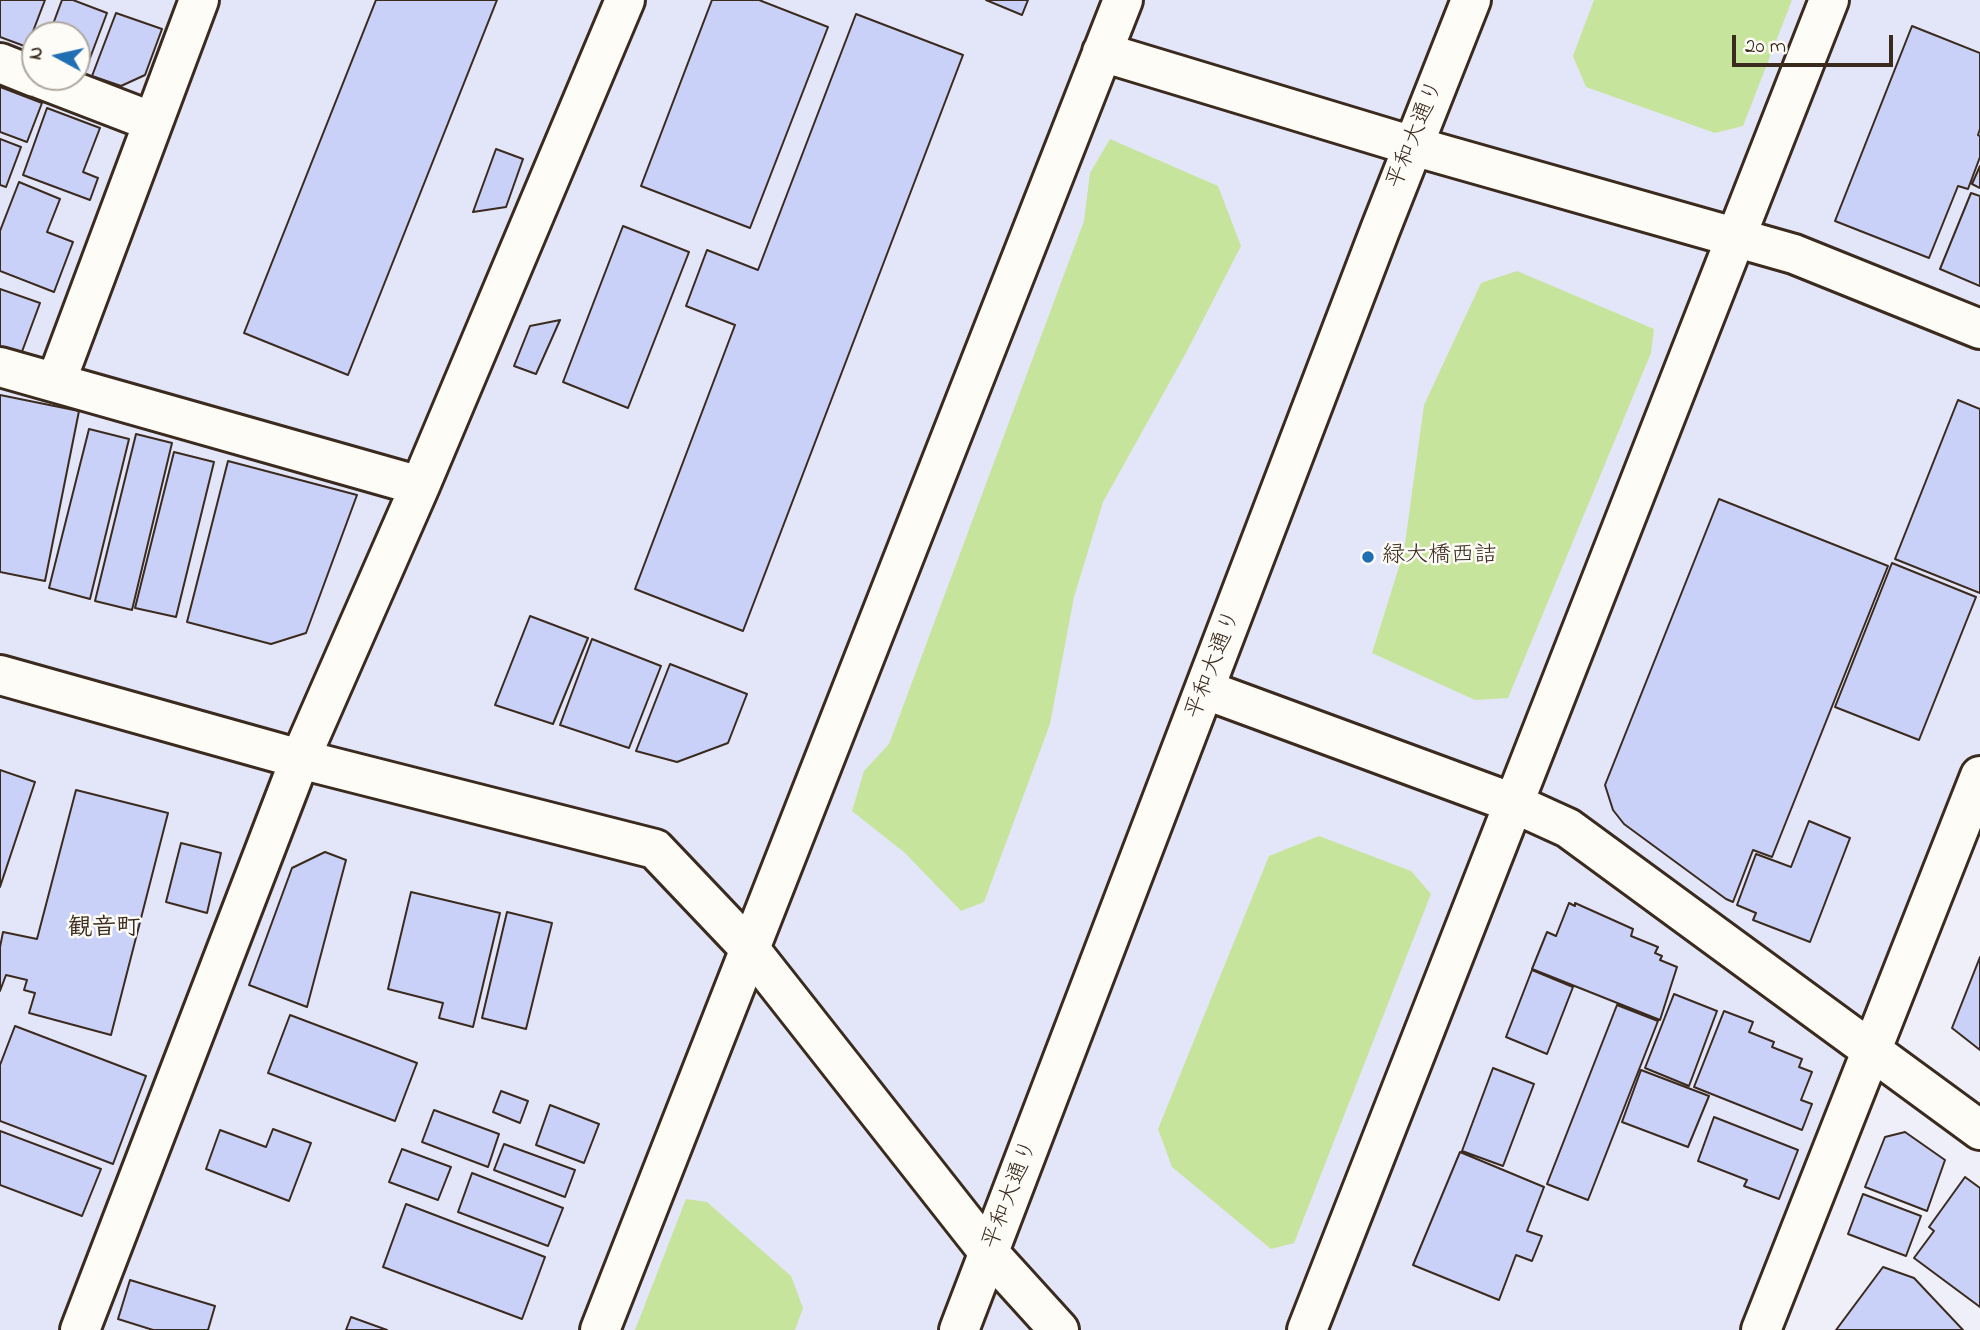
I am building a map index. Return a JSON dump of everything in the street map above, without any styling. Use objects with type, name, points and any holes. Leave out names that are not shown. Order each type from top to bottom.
[{"type":"street","points":[[56,382],[199,0]]},
{"type":"street","points":[[80,1330],[300,759],[420,486],[625,0]]},
{"type":"street","points":[[600,1330],[1123,0]]},
{"type":"street","name":"平和大通り","points":[[959,1330],[1471,0]]},
{"type":"street","points":[[1307,1330],[1829,0]]},
{"type":"street","points":[[1102,52],[1413,146],[1794,254],[1980,329]]},
{"type":"street","points":[[0,63],[21,71]]},
{"type":"street","points":[[72,91],[153,122]]},
{"type":"street","points":[[0,367],[420,486]]},
{"type":"street","points":[[0,676],[300,759],[656,849],[748,948],[990,1254],[1059,1330]]},
{"type":"street","points":[[1206,690],[1513,803],[1569,828],[1980,1130]]},
{"type":"street","points":[[1761,1330],[1980,776]]},
{"type":"shaded area","points":[[0,0],[1980,0],[1980,768],[1759,1330],[0,1330]]},
{"type":"green space","points":[[1594,0],[1792,0],[1743,126],[1715,133],[1586,87],[1573,56]]},
{"type":"green space","points":[[1110,139],[1218,186],[1241,246],[1187,351],[1103,502],[1074,597],[1050,724],[984,902],[961,911],[905,853],[852,811],[864,771],[889,744],[1084,221],[1090,173]]},
{"type":"green space","points":[[1517,271],[1654,329],[1651,353],[1508,698],[1475,700],[1372,653],[1404,551],[1424,405],[1481,283]]},
{"type":"green space","points":[[1319,836],[1411,871],[1431,894],[1294,1243],[1271,1249],[1172,1167],[1158,1129],[1269,856]]},
{"type":"green space","points":[[686,1199],[707,1202],[791,1276],[803,1308],[795,1330],[635,1330]]},
{"type":"building","points":[[0,0],[45,0],[37,21],[21,21],[21,45],[0,37]]},
{"type":"building","points":[[62,0],[73,0],[107,13],[91,55],[91,21],[54,21]]},
{"type":"building","points":[[376,0],[497,0],[348,375],[244,333]]},
{"type":"building","points":[[712,0],[759,0],[828,27],[750,228],[641,186]]},
{"type":"building","points":[[986,0],[1028,0],[1022,15]]},
{"type":"building","points":[[116,13],[162,29],[145,75],[121,86],[92,76]]},
{"type":"building","points":[[856,14],[963,55],[743,631],[635,589],[735,325],[686,306],[707,250],[758,270]]},
{"type":"building","points":[[1912,26],[1980,53],[1980,157],[1968,189],[1958,186],[1929,258],[1835,221]]},
{"type":"building","points":[[0,87],[42,103],[27,142],[0,132]]},
{"type":"building","points":[[47,108],[100,128],[83,172],[98,178],[90,200],[23,175]]},
{"type":"building","points":[[0,139],[21,147],[6,187],[0,185]]},
{"type":"building","points":[[496,149],[523,159],[506,207],[473,212]]},
{"type":"building","points":[[1980,166],[1980,188],[1972,184]]},
{"type":"building","points":[[19,182],[60,199],[47,232],[73,242],[54,292],[0,271],[0,231]]},
{"type":"building","points":[[1971,193],[1980,196],[1980,286],[1940,269]]},
{"type":"building","points":[[623,226],[689,252],[628,408],[563,382]]},
{"type":"building","points":[[0,289],[40,303],[20,357],[0,350]]},
{"type":"building","points":[[560,320],[536,374],[514,366],[530,326]]},
{"type":"building","points":[[0,395],[79,411],[45,581],[0,572]]},
{"type":"building","points":[[1958,400],[1980,409],[1980,593],[1895,559]]},
{"type":"building","points":[[89,429],[129,439],[90,599],[49,588]]},
{"type":"building","points":[[136,434],[172,443],[132,610],[95,601]]},
{"type":"building","points":[[174,452],[214,462],[176,617],[135,608]]},
{"type":"building","points":[[228,461],[357,495],[306,633],[271,644],[187,622]]},
{"type":"building","points":[[1719,499],[1888,566],[1772,857],[1753,850],[1733,902],[1624,824],[1613,810],[1605,785]]},
{"type":"building","points":[[1892,563],[1976,597],[1919,740],[1835,707]]},
{"type":"building","points":[[530,616],[588,638],[553,724],[495,705]]},
{"type":"building","points":[[592,639],[661,666],[629,748],[560,725]]},
{"type":"building","points":[[670,664],[747,694],[728,743],[677,762],[636,751]]},
{"type":"building","points":[[0,770],[35,782],[0,887]]},
{"type":"building","points":[[76,790],[168,813],[111,1035],[29,1013],[35,993],[24,990],[27,980],[6,975],[0,991],[0,947],[3,932],[37,939]]},
{"type":"building","points":[[1809,821],[1850,838],[1810,942],[1753,920],[1756,913],[1737,905],[1756,854],[1791,867]]},
{"type":"building","points":[[181,843],[221,853],[207,913],[166,902]]},
{"type":"building","points":[[325,852],[346,860],[307,1007],[249,985],[292,868]]},
{"type":"building","points":[[411,892],[500,913],[473,1027],[439,1018],[443,1003],[388,989]]},
{"type":"building","points":[[1569,903],[1575,906],[1575,903],[1633,929],[1631,936],[1658,947],[1655,953],[1662,956],[1660,960],[1677,967],[1660,1020],[1532,969],[1547,932],[1556,936]]},
{"type":"building","points":[[507,912],[552,923],[526,1029],[482,1018]]},
{"type":"building","points":[[1980,957],[1980,1050],[1952,1028]]},
{"type":"building","points":[[1532,970],[1573,987],[1547,1054],[1506,1037]]},
{"type":"building","points":[[1674,994],[1717,1011],[1689,1086],[1645,1068]]},
{"type":"building","points":[[1617,1005],[1658,1021],[1588,1200],[1547,1184]]},
{"type":"building","points":[[1724,1011],[1753,1022],[1749,1032],[1774,1042],[1772,1047],[1802,1059],[1799,1067],[1812,1072],[1801,1100],[1812,1104],[1802,1130],[1694,1087]]},
{"type":"building","points":[[290,1015],[417,1063],[395,1121],[268,1073]]},
{"type":"building","points":[[15,1026],[146,1076],[113,1164],[0,1121],[0,1065]]},
{"type":"building","points":[[1493,1068],[1534,1084],[1503,1166],[1462,1151]]},
{"type":"building","points":[[1641,1070],[1709,1096],[1688,1147],[1622,1122]]},
{"type":"building","points":[[501,1091],[528,1101],[520,1123],[493,1112]]},
{"type":"building","points":[[550,1105],[599,1124],[584,1163],[536,1145]]},
{"type":"building","points":[[434,1110],[499,1134],[488,1167],[422,1142]]},
{"type":"building","points":[[1714,1117],[1798,1150],[1779,1199],[1744,1186],[1747,1180],[1698,1161]]},
{"type":"building","points":[[273,1129],[311,1143],[289,1201],[206,1169],[220,1130],[266,1147]]},
{"type":"building","points":[[0,1131],[101,1169],[82,1216],[0,1185]]},
{"type":"building","points":[[1905,1132],[1945,1160],[1927,1211],[1865,1187],[1885,1137]]},
{"type":"building","points":[[504,1144],[575,1170],[565,1197],[494,1170]]},
{"type":"building","points":[[402,1149],[451,1167],[438,1200],[389,1182]]},
{"type":"building","points":[[1460,1152],[1544,1187],[1527,1231],[1542,1236],[1532,1261],[1516,1255],[1499,1300],[1413,1265]]},
{"type":"building","points":[[472,1173],[563,1208],[548,1246],[458,1212]]},
{"type":"building","points":[[1965,1177],[1980,1188],[1980,1307],[1914,1258],[1934,1231],[1929,1227]]},
{"type":"building","points":[[1863,1194],[1921,1216],[1906,1256],[1848,1234]]},
{"type":"building","points":[[406,1204],[545,1257],[522,1319],[383,1267]]},
{"type":"building","points":[[1883,1267],[1914,1278],[1963,1330],[1836,1330]]},
{"type":"building","points":[[130,1280],[215,1306],[208,1330],[153,1330],[118,1319]]},
{"type":"building","points":[[351,1317],[387,1330],[346,1330]]},
{"type":"place","name":"緑大橋西詰","points":[[1368,557]]},
{"type":"district","name":"観音町","points":[[104,930]]}]
